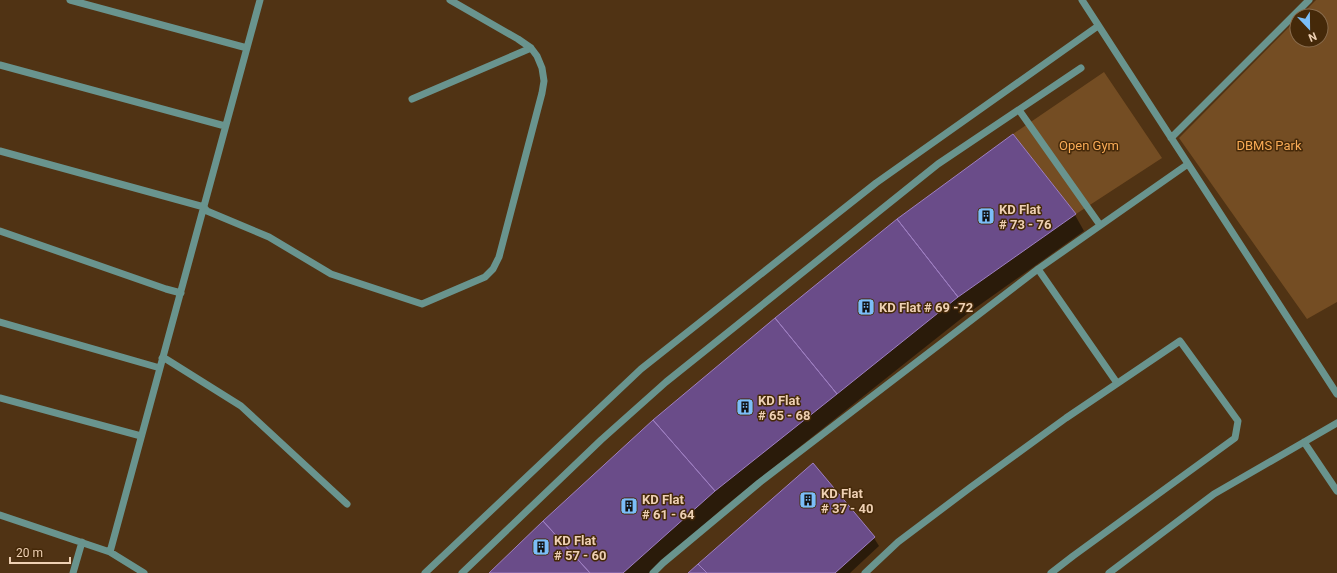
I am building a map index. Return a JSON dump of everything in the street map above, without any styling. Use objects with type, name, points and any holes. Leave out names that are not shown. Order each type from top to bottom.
[{"type":"street","points":[[70,0],[247,48]]},
{"type":"street","points":[[110,552],[260,0]]},
{"type":"street","points":[[0,151],[204,207],[206,211],[269,237],[330,274],[422,304],[485,277],[493,269],[499,257],[544,81],[542,68],[537,56],[531,48],[518,38],[450,0]]},
{"type":"street","points":[[1082,0],[1337,394]]},
{"type":"street","points":[[1171,138],[1309,0]]},
{"type":"street","points":[[425,573],[641,368],[876,183],[1098,26]]},
{"type":"street","points":[[412,99],[531,48]]},
{"type":"street","points":[[0,65],[226,126]]},
{"type":"street","points":[[462,573],[601,440],[666,382],[938,164],[1081,68]]},
{"type":"street","points":[[1019,110],[1100,225]]},
{"type":"street","points":[[653,573],[759,483],[1038,269],[1188,164]]},
{"type":"street","points":[[0,231],[181,293]]},
{"type":"street","points":[[1038,269],[1117,383]]},
{"type":"street","points":[[0,322],[160,368]]},
{"type":"street","points":[[865,573],[898,542],[971,487],[1117,383],[1180,341],[1238,421],[1235,438],[1051,573]]},
{"type":"street","points":[[162,358],[166,359],[241,406],[346,504]]},
{"type":"street","points":[[0,398],[141,436]]},
{"type":"street","points":[[1109,573],[1214,494],[1337,423]]},
{"type":"street","points":[[1304,442],[1337,491]]},
{"type":"street","points":[[0,515],[110,552],[144,573]]},
{"type":"street","points":[[73,573],[82,542]]},
{"type":"green space","name":"DBMS Park","points":[[1316,0],[1337,0],[1337,302],[1307,319],[1179,138],[1289,27],[1289,48],[1329,48],[1329,8],[1308,8]]},
{"type":"green space","name":"Open Gym","points":[[1104,72],[1162,158],[1076,214],[1013,134]]},
{"type":"building","name":"KD Flat # 73 - 76","points":[[1013,134],[1076,214],[958,297],[897,219]]},
{"type":"building","name":"KD Flat # 69 -72","points":[[897,219],[958,297],[837,394],[775,318]]},
{"type":"building","name":"KD Flat # 65 - 68","points":[[775,318],[837,394],[715,491],[653,420]]},
{"type":"building","name":"KD Flat # 61 - 64","points":[[653,420],[715,491],[623,573],[590,573],[543,521]]},
{"type":"building","name":"KD Flat # 37 - 40","points":[[813,463],[875,537],[835,573],[707,573],[698,564]]},
{"type":"building","name":"KD Flat # 57 - 60","points":[[543,521],[590,573],[489,573]]},
{"type":"building","points":[[698,564],[707,573],[688,573]]},
{"type":"place","name":"KD Flat # 73 - 76","points":[[986,216]]},
{"type":"place","name":"KD Flat # 69 -72","points":[[866,307]]},
{"type":"place","name":"KD Flat # 65 - 68","points":[[745,407]]},
{"type":"place","name":"KD Flat # 37 - 40","points":[[808,500]]},
{"type":"place","name":"KD Flat # 61 - 64","points":[[629,506]]},
{"type":"place","name":"KD Flat # 57 - 60","points":[[541,547]]}]
